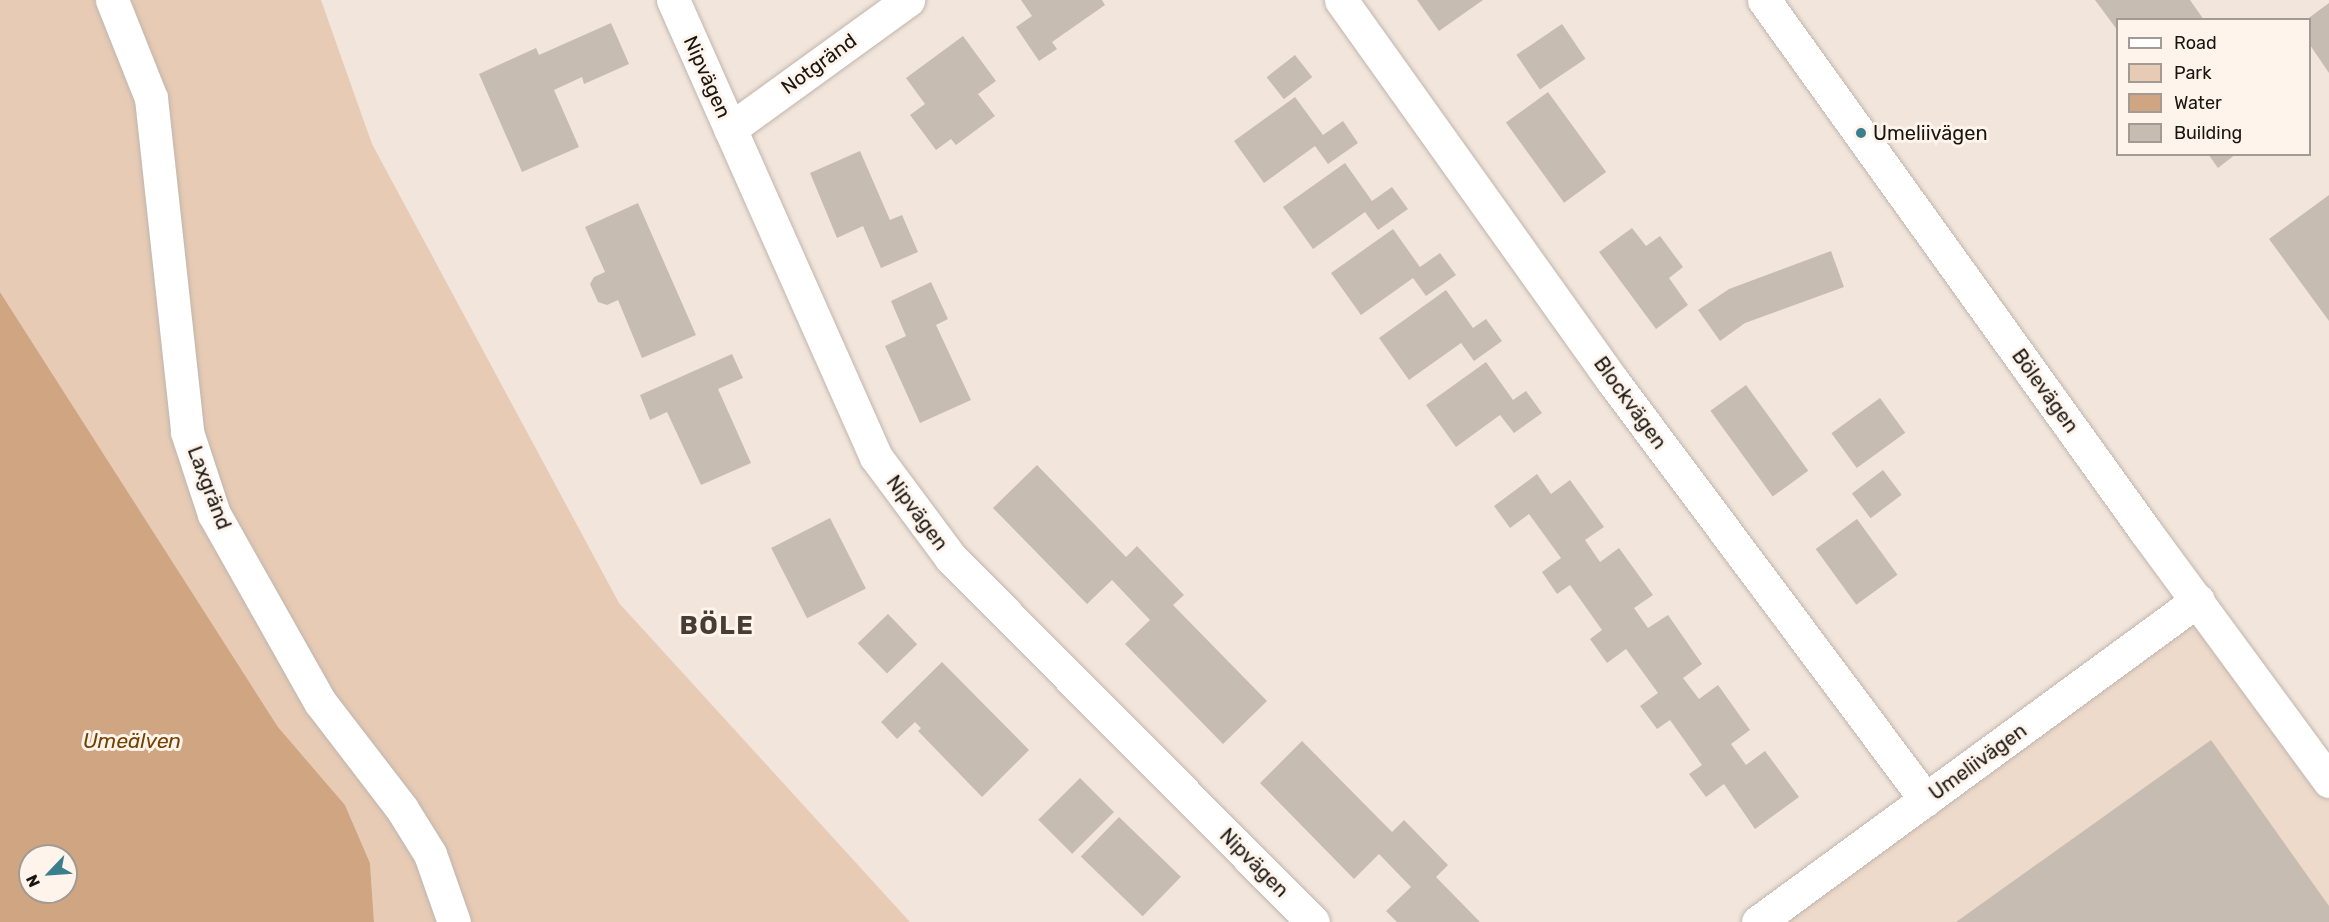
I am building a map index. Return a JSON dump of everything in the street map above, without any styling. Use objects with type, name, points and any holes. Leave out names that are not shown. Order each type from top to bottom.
[{"type":"street","name":"Laxgränd","points":[[112,0],[151,98],[187,432],[214,514],[320,702],[402,809],[430,854],[454,922]]},
{"type":"street","name":"Nipvägen","points":[[673,0],[876,457],[951,558],[1314,922]]},
{"type":"street","name":"Notgränd","points":[[730,129],[908,0]]},
{"type":"street","name":"Blockvägen","points":[[1341,0],[1612,380],[1926,800]]},
{"type":"street","name":"Bölevägen","points":[[1764,0],[2146,532],[2329,781]]},
{"type":"street","name":"Umeliivägen","points":[[1758,922],[2198,600]]},
{"type":"shaded area","points":[[2198,600],[2329,781],[2329,922],[1758,922]]},
{"type":"green space","points":[[0,0],[321,0],[372,144],[619,603],[910,922],[374,922],[370,863],[345,805],[278,727],[0,292]]},
{"type":"water","name":"Umeälven","points":[[0,292],[278,727],[345,805],[370,863],[374,922],[0,922]]},
{"type":"building","points":[[1021,0],[1102,0],[1105,5],[1052,42],[1057,49],[1039,61],[1016,27],[1032,16]]},
{"type":"building","points":[[1417,0],[1483,0],[1439,31]]},
{"type":"building","points":[[2095,0],[2190,0],[2203,18],[2116,18],[2116,28]]},
{"type":"building","points":[[2329,3],[2329,73],[2311,46],[2311,18],[2309,18]]},
{"type":"building","points":[[611,23],[629,64],[584,84],[582,77],[554,90],[579,147],[522,172],[479,74],[536,48],[539,55]]},
{"type":"building","points":[[1562,24],[1585,59],[1540,90],[1516,55]]},
{"type":"building","points":[[963,36],[996,81],[978,94],[995,116],[956,145],[951,139],[936,150],[910,115],[925,104],[906,78]]},
{"type":"building","points":[[1295,55],[1312,77],[1284,99],[1267,77]]},
{"type":"building","points":[[1548,92],[1606,172],[1564,203],[1506,123]]},
{"type":"building","points":[[1295,97],[1323,135],[1343,121],[1358,143],[1328,164],[1315,146],[1264,183],[1234,141]]},
{"type":"building","points":[[860,151],[890,220],[902,215],[918,252],[881,268],[863,226],[837,238],[810,173]]},
{"type":"building","points":[[2209,156],[2233,156],[2218,168]]},
{"type":"building","points":[[1345,163],[1372,201],[1392,187],[1408,209],[1378,230],[1365,212],[1313,249],[1283,207]]},
{"type":"building","points":[[2329,195],[2329,321],[2269,239]]},
{"type":"building","points":[[638,203],[696,335],[642,358],[618,300],[607,305],[598,302],[590,284],[594,277],[605,272],[585,227]]},
{"type":"building","points":[[1632,228],[1646,246],[1660,236],[1683,267],[1669,278],[1688,305],[1656,329],[1599,252]]},
{"type":"building","points":[[1393,229],[1420,267],[1440,253],[1456,275],[1426,296],[1413,278],[1361,315],[1331,273]]},
{"type":"building","points":[[1831,251],[1844,287],[1745,323],[1720,341],[1698,310],[1729,289]]},
{"type":"building","points":[[931,282],[948,319],[936,325],[971,400],[920,423],[885,346],[906,336],[891,301]]},
{"type":"building","points":[[1446,290],[1473,328],[1486,319],[1502,341],[1474,361],[1461,343],[1409,380],[1379,338]]},
{"type":"building","points":[[732,354],[743,378],[718,389],[751,463],[701,485],[667,412],[650,420],[640,395]]},
{"type":"building","points":[[1486,362],[1513,400],[1526,391],[1542,413],[1514,433],[1500,415],[1456,447],[1426,405]]},
{"type":"building","points":[[1746,385],[1808,471],[1773,497],[1710,411]]},
{"type":"building","points":[[1880,398],[1905,433],[1857,468],[1831,433]]},
{"type":"building","points":[[1037,465],[1126,557],[1137,546],[1184,595],[1173,605],[1267,701],[1223,744],[1125,644],[1150,620],[1112,580],[1087,604],[993,508]]},
{"type":"building","points":[[1883,470],[1902,495],[1871,518],[1852,493]]},
{"type":"building","points":[[1537,474],[1551,494],[1570,480],[1604,527],[1585,540],[1600,562],[1619,548],[1653,595],[1634,608],[1648,628],[1668,615],[1702,664],[1683,678],[1699,699],[1718,685],[1750,730],[1731,744],[1746,765],[1765,751],[1799,797],[1755,829],[1724,784],[1706,797],[1689,774],[1702,765],[1670,720],[1657,729],[1640,706],[1658,693],[1626,649],[1607,663],[1590,639],[1602,630],[1570,585],[1557,594],[1542,572],[1561,558],[1529,514],[1510,528],[1494,506]]},
{"type":"building","points":[[830,518],[866,588],[807,618],[771,548]]},
{"type":"building","points":[[1857,519],[1898,575],[1856,605],[1816,549]]},
{"type":"building","points":[[888,614],[917,644],[887,673],[858,643]]},
{"type":"building","points":[[942,662],[1029,750],[982,797],[918,731],[921,728],[915,722],[897,739],[881,722]]},
{"type":"building","points":[[2211,740],[2329,906],[2329,922],[1956,922]]},
{"type":"building","points":[[1302,741],[1392,832],[1404,820],[1448,865],[1436,877],[1480,922],[1397,922],[1386,911],[1411,887],[1379,854],[1354,879],[1260,783]]},
{"type":"building","points":[[1080,778],[1114,812],[1072,854],[1038,820]]},
{"type":"building","points":[[1119,817],[1181,877],[1143,916],[1081,857]]},
{"type":"place","name":"Umeliivägen","points":[[1861,133]]},
{"type":"district","name":"BÖLE","points":[[717,626]]}]
